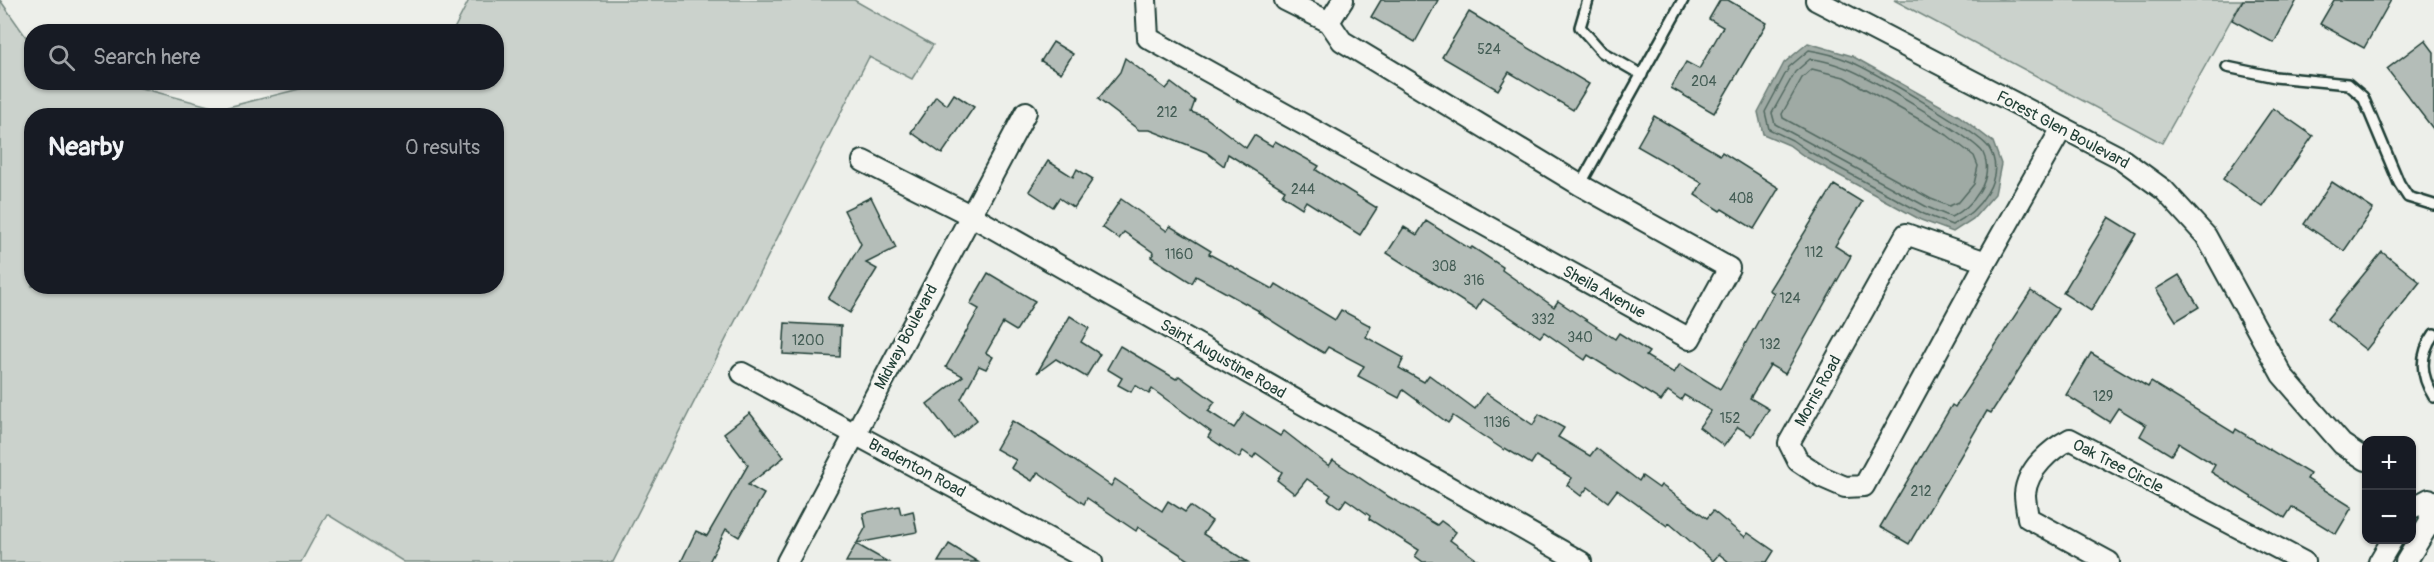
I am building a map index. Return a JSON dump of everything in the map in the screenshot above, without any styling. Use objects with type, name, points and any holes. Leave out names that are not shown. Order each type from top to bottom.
[{"type":"street","name":"Sheila Avenue","points":[[1146,0],[1148,38],[1690,339],[1729,268],[1580,184]]},
{"type":"street","points":[[1285,0],[1329,22],[1342,41],[1580,184]]},
{"type":"street","points":[[1329,22],[1343,0]]},
{"type":"street","name":"Forest Glen Boulevard","points":[[1816,0],[2119,157],[2171,198],[2205,236],[2282,375],[2343,444],[2362,457]]},
{"type":"street","name":"Midway Boulevard","points":[[787,562],[1026,112]]},
{"type":"street","name":"Morris Road","points":[[1986,262],[1906,234],[1789,443],[1798,461],[1822,477],[1845,487],[1864,486],[2062,128]]},
{"type":"street","name":"Saint Augustine Road","points":[[863,161],[970,215],[1581,562]]},
{"type":"street","name":"Bradenton Road","points":[[742,373],[1092,562]]},
{"type":"street","name":"Oak Tree Circle","points":[[2109,562],[2028,518],[2025,492],[2036,467],[2054,447],[2070,439],[2304,562]]},
{"type":"street","points":[[2406,562],[2430,522],[2427,500],[2414,490]]},
{"type":"street","points":[[2379,562],[2390,544]]},
{"type":"lane","points":[[1588,0],[1580,27],[1602,52],[1642,75]]},
{"type":"lane","points":[[1580,184],[1683,0]]},
{"type":"lane","points":[[2227,67],[2275,77],[2348,84],[2363,97],[2399,183],[2408,197],[2434,205]]},
{"type":"lane","points":[[2434,334],[2427,344],[2421,362],[2427,386],[2434,396]]},
{"type":"shaded area","points":[[0,0],[24,34],[24,90],[148,90],[216,108],[24,108],[24,294],[504,294],[504,108],[224,108],[295,90],[504,90],[504,24],[457,24],[469,0],[854,0],[933,45],[912,79],[869,57],[613,562],[404,562],[327,514],[301,562],[0,562]]},
{"type":"shaded area","points":[[1894,0],[2242,0],[2162,143]]},
{"type":"water","points":[[1808,43],[1852,56],[1959,116],[1993,142],[2001,164],[1995,194],[1973,219],[1953,232],[1921,220],[1804,156],[1789,145],[1763,134],[1758,112],[1784,63]]},
{"type":"building","points":[[1381,0],[1438,0],[1415,42],[1371,17]]},
{"type":"building","points":[[1720,0],[1728,0],[1767,23],[1714,113],[1671,88],[1686,62],[1699,69],[1723,27],[1709,19]]},
{"type":"building","points":[[2243,0],[2297,0],[2274,43],[2232,20]]},
{"type":"building","points":[[2334,0],[2391,0],[2364,48],[2320,24]]},
{"type":"building","points":[[1469,12],[1589,84],[1573,110],[1509,72],[1498,90],[1442,57]]},
{"type":"building","points":[[2425,40],[2434,52],[2434,130],[2387,69]]},
{"type":"building","points":[[1053,42],[1073,54],[1061,73],[1041,61]]},
{"type":"building","points":[[1125,58],[1166,89],[1171,83],[1195,101],[1191,112],[1205,117],[1246,148],[1254,135],[1272,146],[1275,141],[1319,166],[1316,170],[1377,208],[1360,235],[1306,201],[1302,208],[1282,195],[1285,190],[1228,154],[1224,166],[1206,152],[1150,130],[1139,130],[1098,99],[1120,72]]},
{"type":"building","points":[[954,94],[974,107],[942,154],[911,132],[936,96],[947,105]]},
{"type":"building","points":[[2273,108],[2313,136],[2263,207],[2223,179]]},
{"type":"building","points":[[1654,116],[1720,155],[1722,152],[1779,188],[1754,229],[1695,195],[1702,183],[1637,146]]},
{"type":"building","points":[[1048,161],[1073,177],[1077,169],[1093,179],[1074,208],[1059,198],[1053,207],[1029,191]]},
{"type":"building","points":[[2332,182],[2373,209],[2344,251],[2304,224]]},
{"type":"building","points":[[1834,185],[1862,202],[1835,246],[1851,256],[1785,374],[1770,365],[1750,398],[1769,409],[1752,436],[1738,427],[1724,446],[1699,427],[1711,411],[1684,395],[1681,400],[1668,391],[1661,401],[1588,355],[1585,360],[1544,332],[1540,337],[1483,299],[1476,310],[1387,253],[1404,227],[1417,235],[1426,221],[1503,267],[1502,270],[1554,307],[1558,301],[1615,339],[1619,333],[1649,352],[1646,356],[1674,373],[1680,364],[1720,389],[1774,293],[1769,290]]},
{"type":"building","points":[[871,197],[896,248],[866,263],[877,269],[850,313],[828,299],[861,244],[844,210]]},
{"type":"building","points":[[1121,199],[1167,231],[1170,226],[1211,251],[1209,254],[1273,289],[1276,284],[1335,320],[1341,310],[1371,326],[1366,337],[1404,358],[1399,368],[1424,382],[1429,375],[1475,409],[1486,393],[1533,425],[1539,414],[1564,428],[1558,437],[1590,456],[1596,448],[1639,481],[1642,476],[1659,488],[1661,485],[1707,518],[1713,511],[1745,537],[1748,533],[1774,551],[1767,562],[1729,562],[1719,554],[1713,561],[1669,523],[1667,526],[1617,490],[1608,502],[1588,487],[1581,496],[1567,485],[1572,478],[1536,456],[1531,464],[1505,448],[1504,450],[1453,416],[1448,423],[1403,390],[1399,398],[1358,376],[1364,366],[1328,347],[1324,353],[1259,311],[1196,276],[1192,283],[1151,257],[1154,253],[1124,232],[1119,239],[1102,227]]},
{"type":"building","points":[[2109,217],[2137,234],[2091,311],[2063,293]]},
{"type":"building","points":[[2382,252],[2420,282],[2366,350],[2327,319]]},
{"type":"building","points":[[988,273],[1035,301],[1016,331],[1003,323],[986,353],[993,357],[986,369],[979,366],[961,399],[977,420],[954,439],[927,404],[963,376],[946,367],[979,309],[970,304]]},
{"type":"building","points":[[2179,275],[2199,307],[2176,321],[2156,289]]},
{"type":"building","points":[[2031,291],[2058,309],[1991,413],[1987,411],[1909,544],[1880,527],[1952,405],[1955,407]]},
{"type":"building","points":[[1070,316],[1089,328],[1081,342],[1100,354],[1086,377],[1056,359],[1037,373]]},
{"type":"building","points":[[785,323],[841,326],[840,357],[783,354]]},
{"type":"building","points":[[1120,346],[1176,379],[1179,376],[1215,402],[1208,411],[1234,428],[1244,413],[1280,436],[1284,431],[1329,466],[1333,460],[1384,494],[1437,525],[1441,521],[1456,532],[1450,540],[1480,562],[1423,562],[1415,556],[1419,550],[1369,519],[1370,516],[1346,499],[1340,508],[1328,499],[1331,495],[1307,479],[1295,494],[1277,480],[1282,472],[1256,453],[1253,458],[1243,451],[1239,458],[1208,437],[1211,432],[1152,389],[1149,394],[1135,385],[1131,392],[1118,385],[1122,378],[1107,369]]},
{"type":"building","points":[[2091,353],[2148,387],[2151,382],[2234,433],[2236,429],[2310,474],[2307,479],[2352,507],[2336,534],[2292,507],[2285,518],[2211,472],[2215,465],[2179,443],[2171,455],[2140,436],[2146,425],[2118,408],[2109,422],[2066,395]]},
{"type":"building","points":[[750,413],[784,457],[748,485],[764,494],[739,537],[726,529],[709,562],[681,562],[696,531],[707,536],[748,465],[724,433]]},
{"type":"building","points":[[1012,421],[1111,486],[1115,479],[1162,511],[1168,501],[1185,512],[1190,506],[1212,521],[1203,534],[1248,562],[1192,562],[1138,527],[1136,531],[1087,498],[1084,504],[1038,472],[1032,481],[1011,468],[1016,460],[996,449]]},
{"type":"building","points":[[899,506],[901,514],[913,511],[917,532],[857,543],[866,527],[863,513]]},
{"type":"building","points":[[856,544],[888,562],[846,562]]},
{"type":"building","points":[[949,544],[978,562],[938,562]]}]
